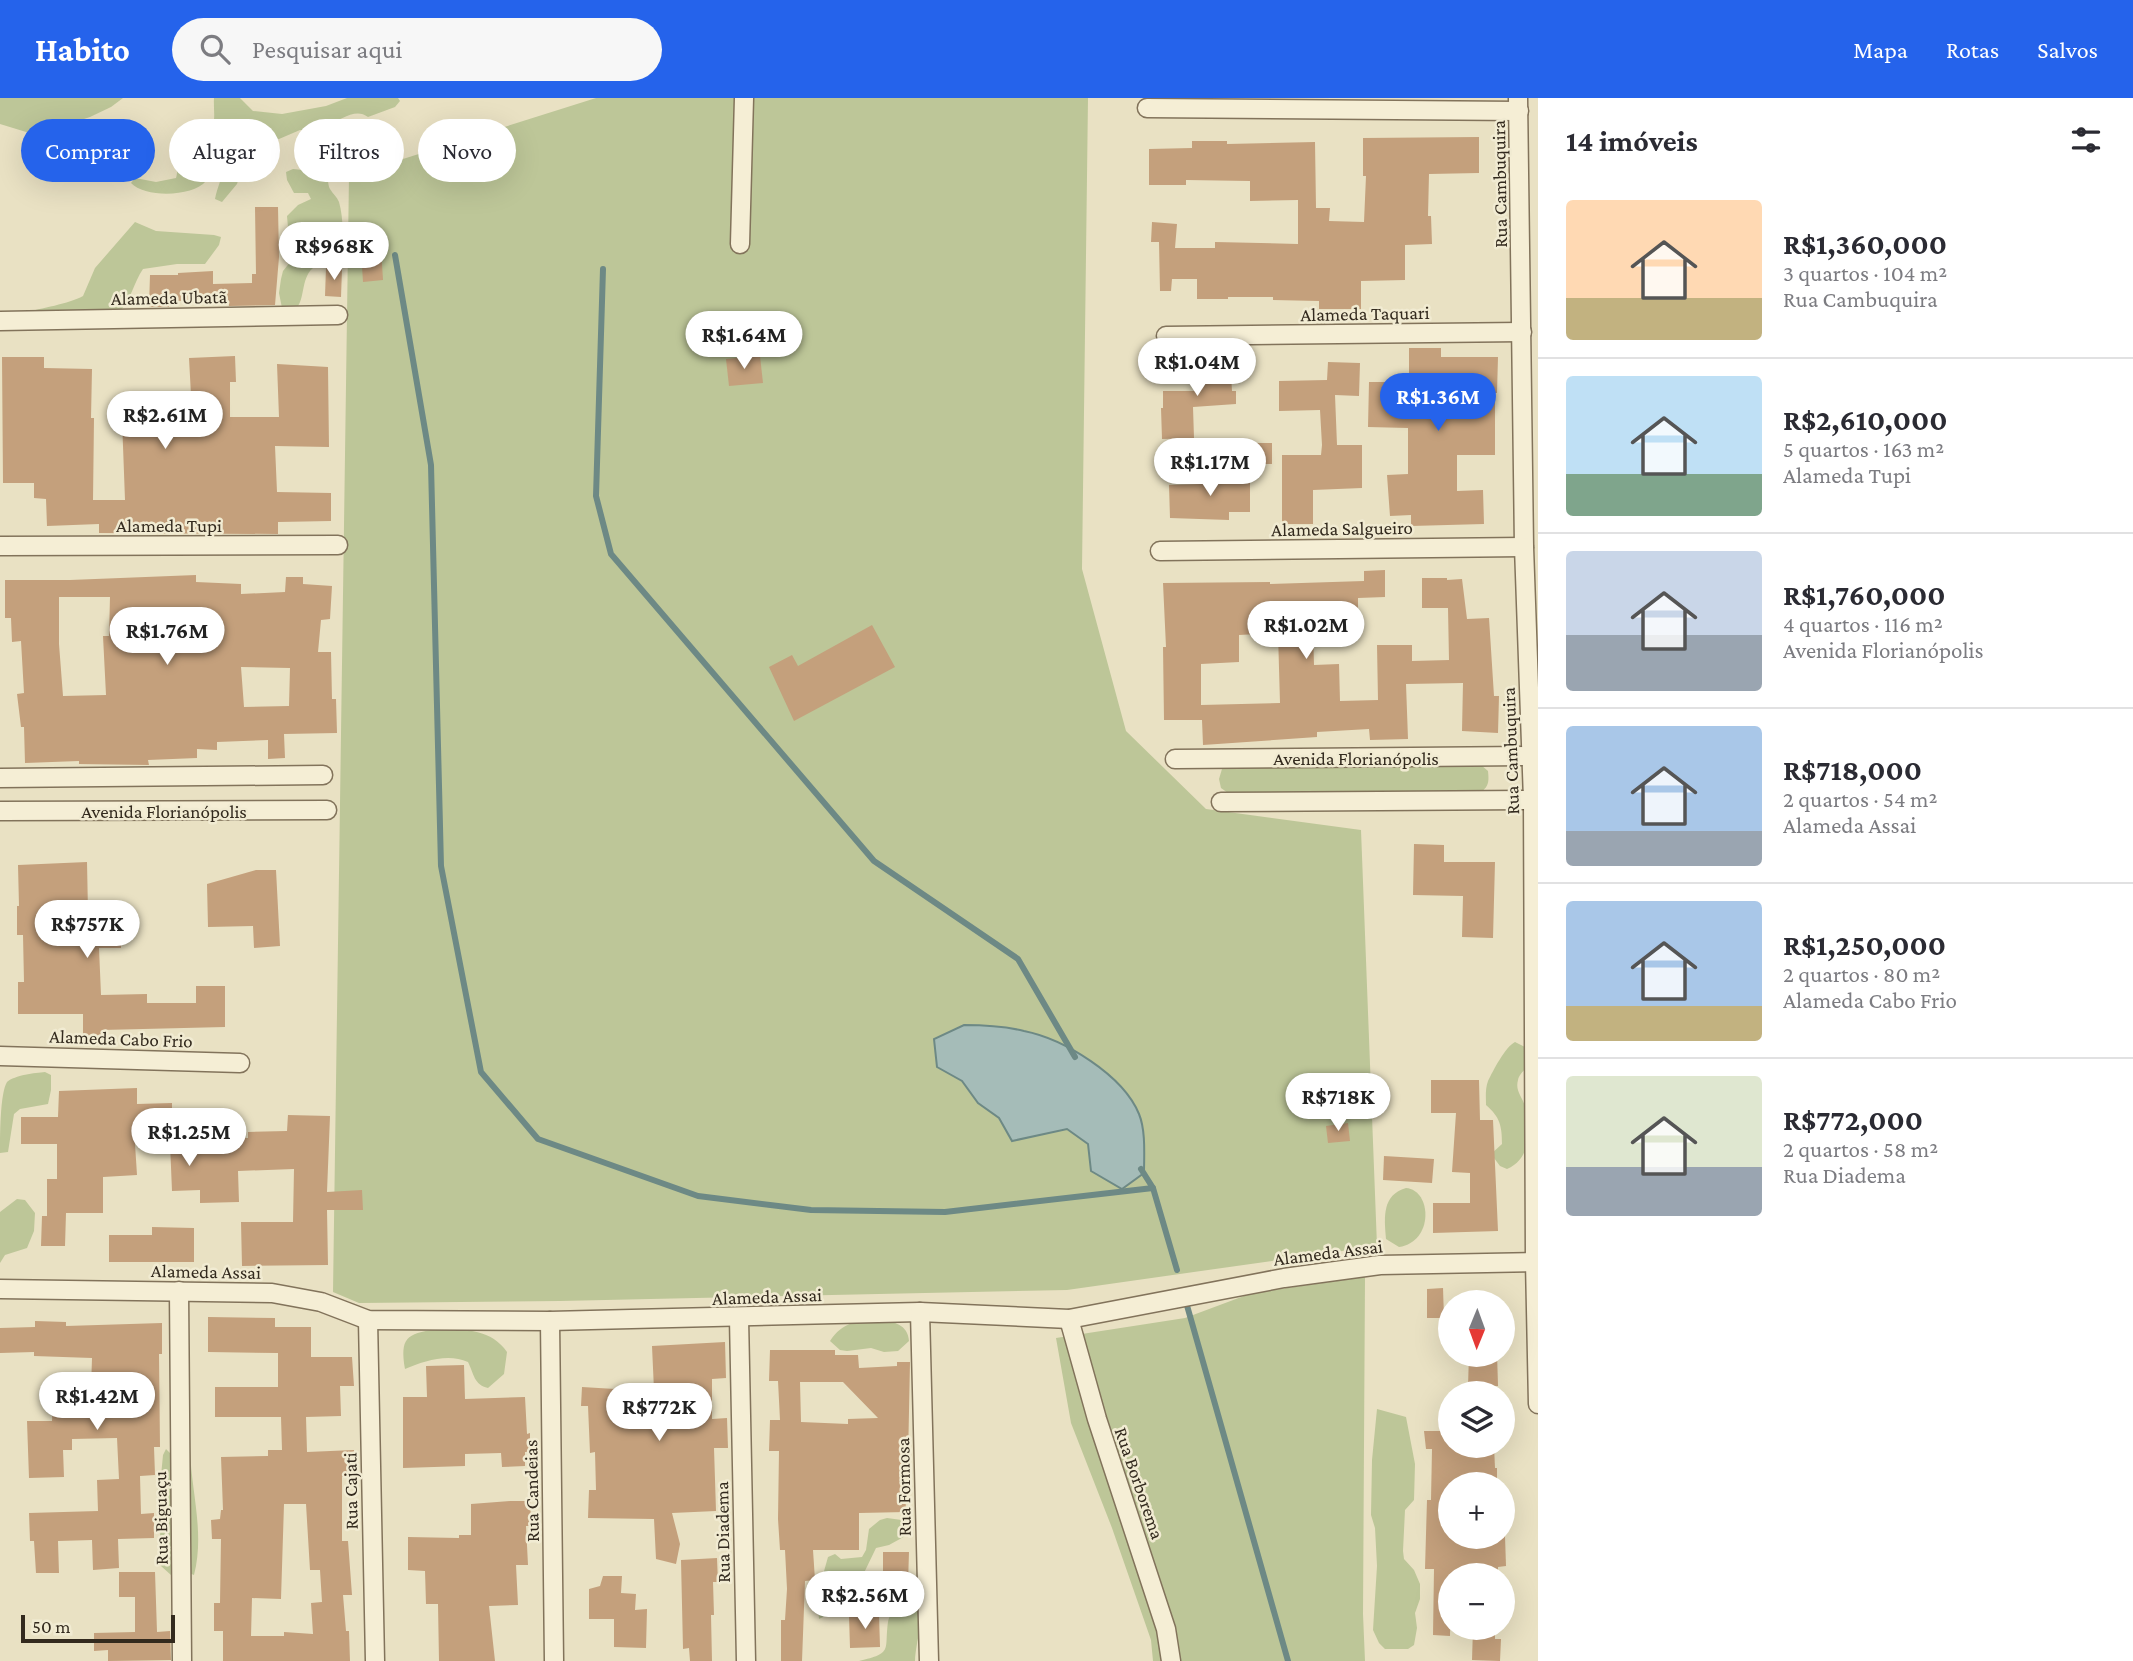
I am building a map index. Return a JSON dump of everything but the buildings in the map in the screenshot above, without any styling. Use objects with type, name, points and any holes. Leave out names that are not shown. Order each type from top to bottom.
[{"type":"street","points":[[740,244],[744,98]]},
{"type":"street","points":[[1147,108],[1518,104]]},
{"type":"street","name":"Rua Cambuquira","points":[[1518,104],[1524,547],[1535,756],[1538,1404]]},
{"type":"street","name":"Alameda Ubatã","points":[[0,321],[338,315]]},
{"type":"street","name":"Alameda Taquari","points":[[1167,337],[1522,332]]},
{"type":"street","name":"Alameda Tupi","points":[[0,546],[338,545]]},
{"type":"street","name":"Alameda Salgueiro","points":[[1160,551],[1524,547]]},
{"type":"street","name":"Avenida Florianópolis","points":[[1175,759],[1535,756]]},
{"type":"street","name":"Avenida Florianópolis","points":[[0,778],[323,775]]},
{"type":"street","points":[[1221,802],[1535,800]]},
{"type":"street","name":"Avenida Florianópolis","points":[[0,811],[327,810]]},
{"type":"street","name":"Alameda Cabo Frio","points":[[0,1056],[240,1063]]},
{"type":"street","name":"Alameda Assai","points":[[0,1289],[272,1293],[321,1302],[368,1320],[550,1321],[920,1312],[1069,1319],[1284,1278],[1380,1265],[1536,1262]]},
{"type":"street","name":"Rua Biguaçu","points":[[179,1291],[182,1661]]},
{"type":"street","name":"Rua Formosa","points":[[920,1312],[929,1661]]},
{"type":"street","name":"Rua Diadema","points":[[739,1318],[746,1661]]},
{"type":"street","name":"Rua Borborema","points":[[1069,1319],[1097,1419],[1166,1629],[1171,1661]]},
{"type":"street","name":"Rua Cajati","points":[[368,1320],[375,1661]]},
{"type":"street","name":"Rua Candeias","points":[[550,1321],[554,1661]]},
{"type":"green space","points":[[0,98],[123,98],[111,107],[84,119],[21,119],[21,130],[0,124]]},
{"type":"green space","points":[[214,98],[240,98],[253,111],[282,114],[326,106],[347,98],[398,98],[400,101],[395,107],[368,117],[358,113],[340,119],[294,119],[294,133],[280,139],[280,119],[214,119]]},
{"type":"green space","points":[[596,98],[1088,98],[1082,569],[1126,731],[1206,809],[1361,830],[1377,1246],[1067,1290],[359,1303],[333,1292],[349,182],[404,182],[404,159],[418,154],[418,182],[516,182],[516,123]]},
{"type":"green space","points":[[293,169],[294,182],[329,182],[330,189],[338,200],[342,226],[338,256],[310,271],[295,310],[282,308],[279,293],[283,271],[291,261],[287,216],[298,205],[311,199],[308,193],[294,193],[286,172]]},
{"type":"green space","points":[[169,179],[169,182],[205,182],[191,190],[169,194],[147,191],[131,183]]},
{"type":"green space","points":[[220,182],[238,182],[222,202],[215,199]]},
{"type":"green space","points":[[135,222],[156,231],[221,237],[219,245],[205,264],[177,264],[143,269],[120,311],[24,313],[63,304],[83,296],[95,268]]},
{"type":"green space","points":[[1481,765],[1488,771],[1488,778],[1487,785],[1481,792],[1228,793],[1221,788],[1219,779],[1222,769],[1230,767]]},
{"type":"green space","points":[[1515,1042],[1527,1048],[1528,1067],[1517,1084],[1525,1106],[1528,1134],[1521,1158],[1507,1169],[1500,1166],[1491,1154],[1502,1144],[1499,1122],[1486,1105],[1486,1090],[1500,1060]]},
{"type":"green space","points":[[45,1072],[51,1075],[48,1104],[20,1109],[14,1114],[8,1152],[0,1153],[2,1105],[7,1082],[20,1076]]},
{"type":"green space","points":[[1406,1188],[1421,1197],[1425,1216],[1419,1236],[1399,1247],[1386,1239],[1385,1215],[1392,1196]]},
{"type":"green space","points":[[17,1199],[25,1200],[35,1213],[34,1231],[27,1248],[5,1255],[0,1263],[0,1212]]},
{"type":"green space","points":[[1365,1277],[1365,1661],[1153,1661],[1151,1640],[1112,1528],[1071,1423],[1056,1338],[1185,1318],[1252,1293]]},
{"type":"green space","points":[[880,1319],[899,1325],[906,1331],[909,1341],[898,1351],[884,1352],[871,1348],[840,1350],[830,1341],[840,1330],[852,1323]]},
{"type":"green space","points":[[436,1329],[475,1331],[493,1338],[507,1352],[504,1374],[488,1388],[477,1382],[468,1362],[460,1359],[436,1359],[405,1369],[404,1350],[407,1339]]},
{"type":"green space","points":[[1377,1409],[1406,1417],[1415,1464],[1414,1500],[1405,1510],[1403,1551],[1404,1559],[1414,1570],[1420,1584],[1420,1599],[1415,1613],[1417,1628],[1414,1645],[1408,1649],[1385,1649],[1373,1630],[1377,1566],[1375,1528],[1371,1515],[1372,1460]]},
{"type":"green space","points":[[166,1449],[171,1454],[171,1484],[174,1492],[171,1575],[158,1560],[161,1524],[157,1492]]},
{"type":"green space","points":[[190,1449],[198,1528],[194,1575],[184,1571],[184,1455]]},
{"type":"green space","points":[[887,1518],[909,1521],[909,1534],[889,1545],[876,1548],[849,1604],[819,1619],[817,1596],[828,1557],[835,1554],[841,1559],[862,1557],[866,1550],[869,1529]]},
{"type":"green space","points":[[916,1601],[920,1616],[915,1661],[859,1661],[883,1653],[890,1617],[900,1603]]},
{"type":"water","points":[[964,1025],[1002,1027],[1040,1035],[1074,1050],[1106,1073],[1120,1086],[1139,1114],[1144,1136],[1144,1173],[1122,1189],[1091,1171],[1088,1144],[1067,1129],[1012,1141],[999,1118],[978,1103],[962,1081],[937,1067],[934,1039]]},
{"type":"waterway","points":[[395,255],[431,465],[441,866],[481,1072],[538,1139],[698,1196],[811,1210],[945,1212],[1153,1188]]},
{"type":"waterway","points":[[603,269],[596,496],[611,554],[874,861],[1018,959],[1075,1057]]},
{"type":"waterway","points":[[1141,1169],[1153,1188],[1177,1270]]},
{"type":"waterway","points":[[1186,1302],[1288,1661]]}]
